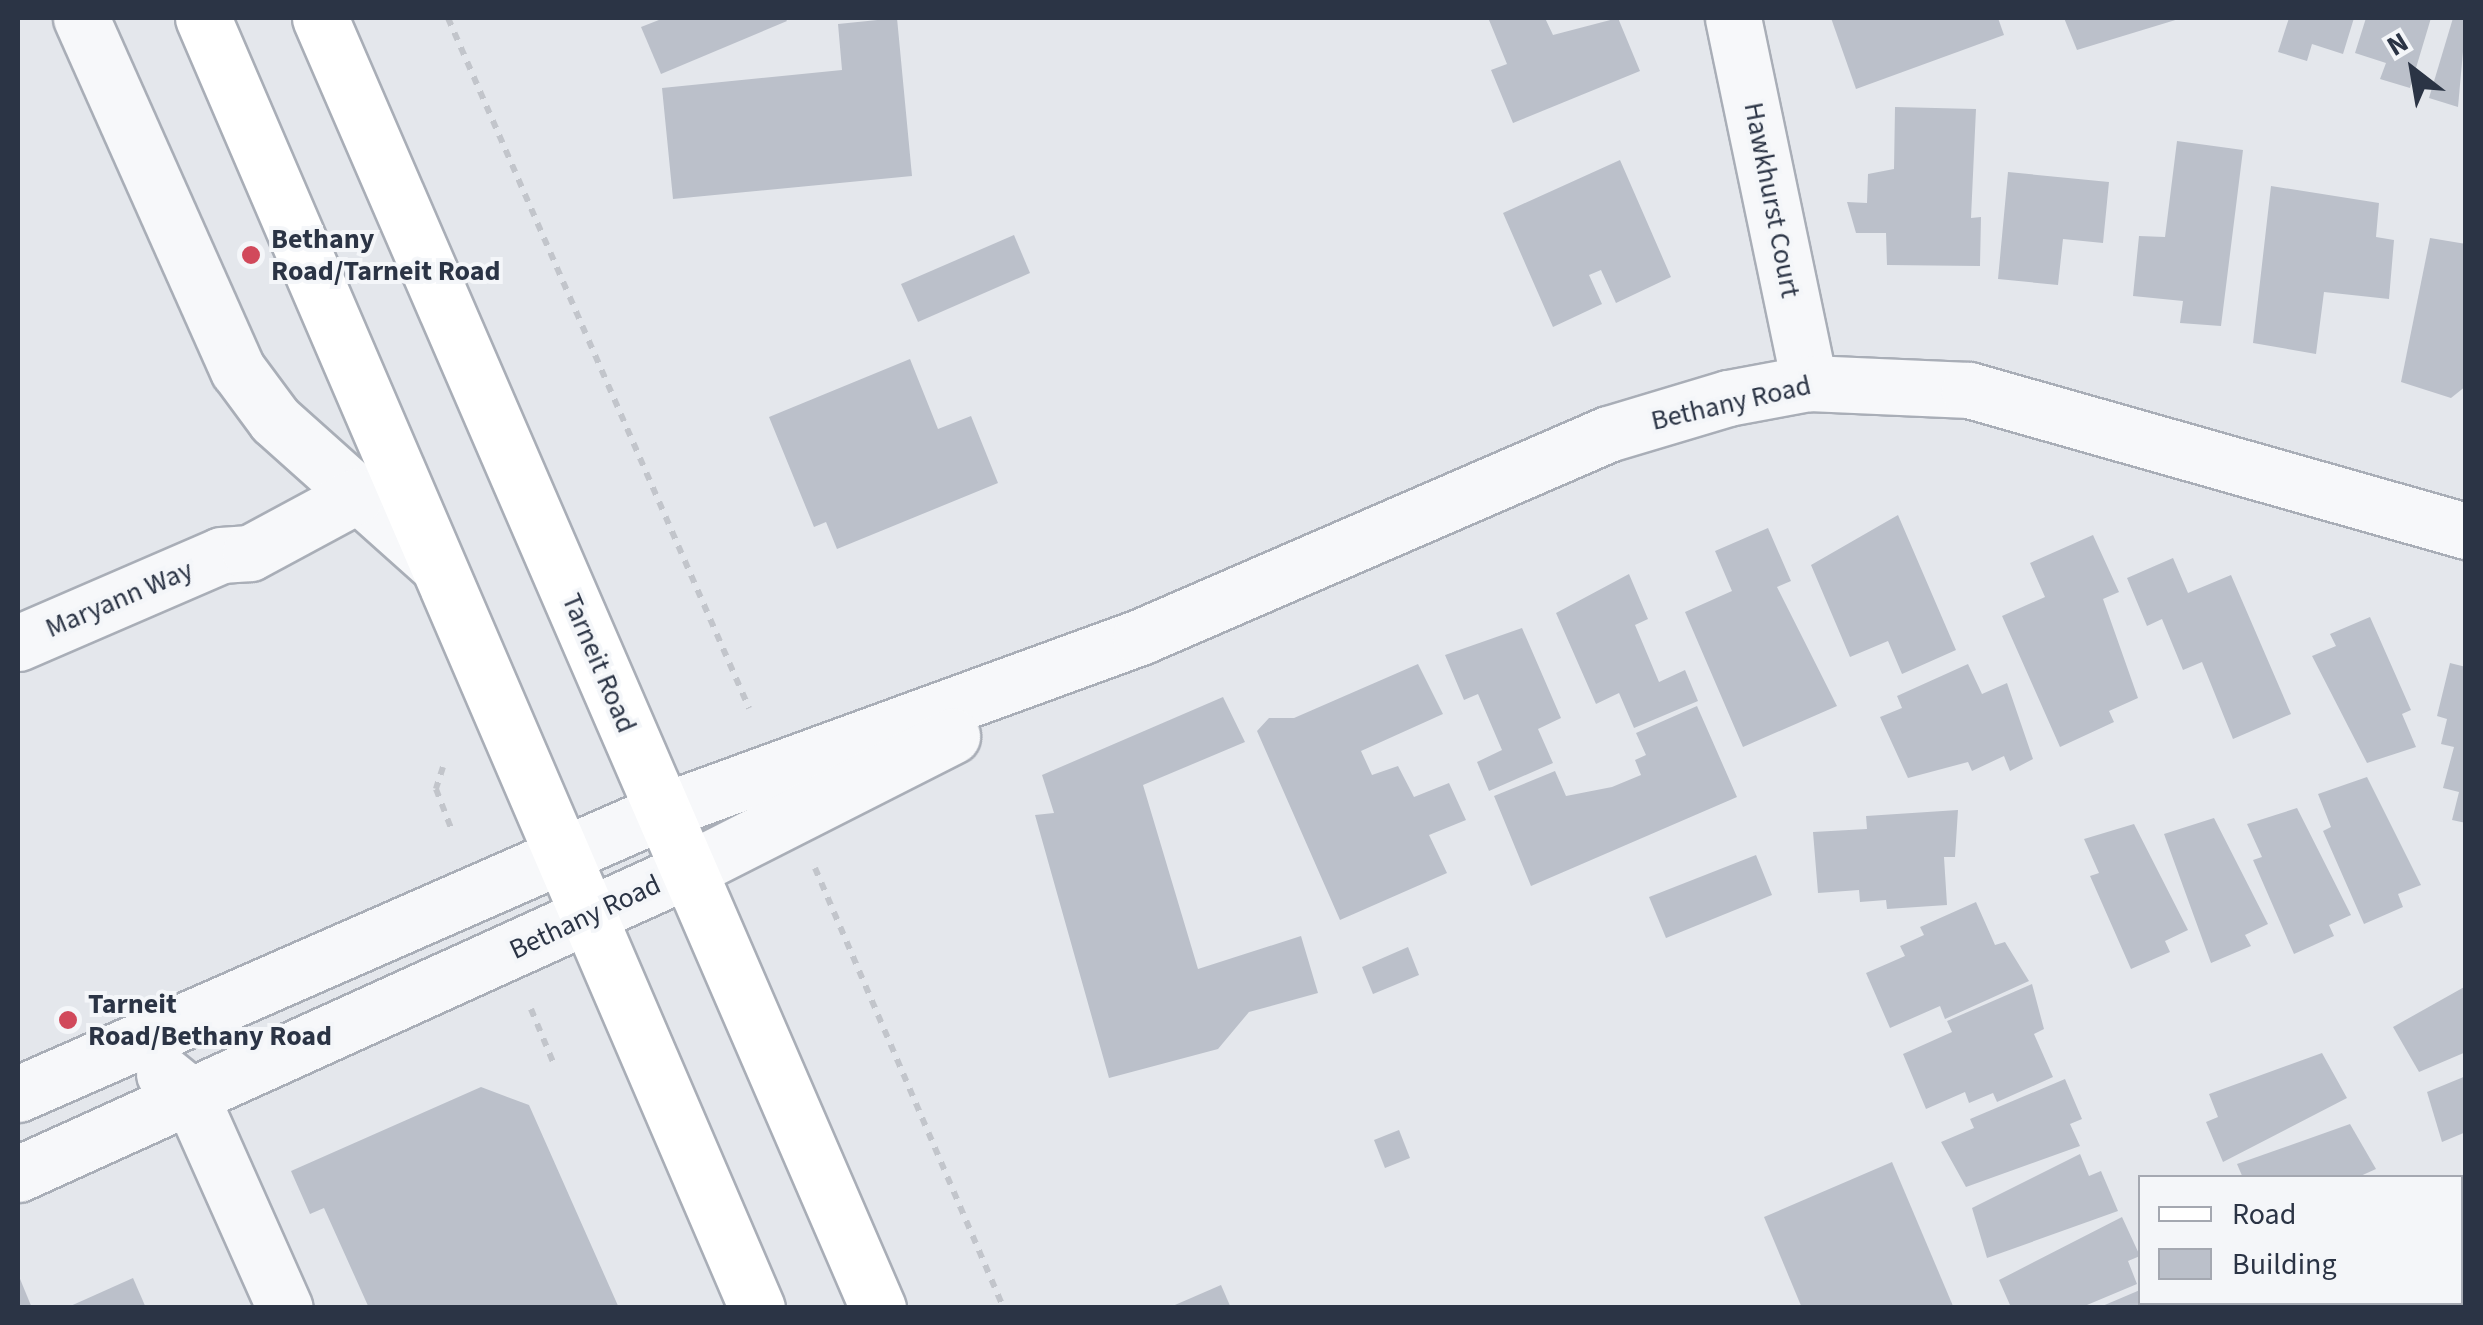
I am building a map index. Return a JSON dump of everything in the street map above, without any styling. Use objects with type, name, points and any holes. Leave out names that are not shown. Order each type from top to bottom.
[{"type":"main road","points":[[203,18],[757,1308]]},
{"type":"main road","name":"Tarneit Road","points":[[320,18],[878,1308]]},
{"type":"street","points":[[81,18],[238,370],[309,452],[434,562]]},
{"type":"street","name":"Hawkhurst Court","points":[[1733,18],[1809,382]]},
{"type":"street","name":"Bethany Road","points":[[18,1094],[662,811],[1140,636],[1608,434],[1809,382],[1897,382],[2053,407],[2466,530]]},
{"type":"street","name":"Maryann Way","points":[[221,556],[272,508],[309,452]]},
{"type":"street","name":"Maryann Way","points":[[18,643],[221,556],[250,553],[356,496]]},
{"type":"street","name":"Bethany Road","points":[[18,1174],[585,914],[690,870],[1140,636]]},
{"type":"street","points":[[130,1046],[190,1095],[285,1308]]},
{"type":"path","points":[[448,18],[750,708]]},
{"type":"path","points":[[443,766],[436,790],[451,828]]},
{"type":"path","points":[[812,862],[1004,1308]]},
{"type":"path","points":[[530,1010],[555,1067]]},
{"type":"building","points":[[664,18],[787,21],[661,74],[641,27]]},
{"type":"building","points":[[897,18],[912,176],[673,199],[662,88],[842,70],[838,24]]},
{"type":"building","points":[[1545,18],[1553,35],[1618,18],[1640,71],[1513,123],[1491,70],[1507,64],[1489,20]]},
{"type":"building","points":[[1831,18],[1998,18],[2004,35],[1856,89]]},
{"type":"building","points":[[2064,18],[2182,18],[2077,50]]},
{"type":"building","points":[[2289,18],[2354,18],[2343,54],[2312,44],[2307,61],[2278,52]]},
{"type":"building","points":[[2366,18],[2431,18],[2410,88],[2380,79],[2386,63],[2355,53]]},
{"type":"building","points":[[2453,18],[2466,18],[2458,107],[2429,98]]},
{"type":"building","points":[[1895,107],[1976,109],[1971,218],[1981,217],[1980,266],[1887,265],[1886,233],[1856,233],[1847,202],[1867,203],[1868,174],[1894,169]]},
{"type":"building","points":[[2177,141],[2243,150],[2221,326],[2180,323],[2183,301],[2133,296],[2139,236],[2165,237]]},
{"type":"building","points":[[1620,160],[1671,277],[1616,303],[1601,270],[1589,275],[1602,304],[1553,327],[1503,213]]},
{"type":"building","points":[[2008,172],[2109,182],[2103,243],[2063,239],[2058,285],[1998,279]]},
{"type":"building","points":[[2271,186],[2379,203],[2376,237],[2394,240],[2389,299],[2324,292],[2316,354],[2253,343]]},
{"type":"building","points":[[1014,235],[1030,273],[918,322],[901,284]]},
{"type":"building","points":[[2430,238],[2466,244],[2466,386],[2451,398],[2401,382]]},
{"type":"building","points":[[910,359],[938,429],[971,416],[998,483],[837,549],[826,522],[814,527],[769,417]]},
{"type":"building","points":[[1898,515],[1956,650],[1902,674],[1888,641],[1850,657],[1811,565]]},
{"type":"building","points":[[1768,528],[1791,581],[1777,587],[1837,706],[1743,747],[1685,612],[1732,591],[1715,551]]},
{"type":"building","points":[[2093,535],[2119,592],[2103,599],[2138,698],[2109,711],[2114,722],[2060,747],[2002,616],[2045,597],[2030,563]]},
{"type":"building","points":[[2173,558],[2188,593],[2231,575],[2291,714],[2233,739],[2202,662],[2183,670],[2162,619],[2147,626],[2127,578]]},
{"type":"building","points":[[1629,574],[1648,619],[1635,625],[1659,682],[1685,670],[1698,701],[1634,728],[1619,693],[1596,704],[1556,613]]},
{"type":"building","points":[[2370,617],[2411,710],[2402,714],[2416,747],[2367,763],[2312,656],[2336,646],[2330,634]]},
{"type":"building","points":[[1522,628],[1561,718],[1538,729],[1553,763],[1489,791],[1477,762],[1502,750],[1478,694],[1464,700],[1445,655]]},
{"type":"building","points":[[2450,663],[2466,667],[2466,823],[2452,820],[2459,792],[2443,788],[2454,747],[2441,744],[2447,719],[2437,716]]},
{"type":"building","points":[[1418,664],[1443,714],[1361,751],[1372,775],[1398,766],[1414,797],[1449,783],[1466,820],[1429,835],[1447,873],[1340,920],[1257,731],[1269,718],[1294,718]]},
{"type":"building","points":[[1968,664],[1982,694],[2007,683],[2033,759],[2010,771],[2004,756],[1972,771],[1968,762],[1908,778],[1880,717],[1902,708],[1897,696]]},
{"type":"building","points":[[1223,697],[1245,742],[1143,785],[1198,969],[1301,936],[1318,993],[1249,1012],[1218,1049],[1109,1078],[1035,815],[1054,813],[1042,775]]},
{"type":"building","points":[[1697,706],[1737,797],[1531,886],[1494,796],[1555,771],[1566,796],[1612,787],[1641,775],[1635,760],[1646,755],[1636,733]]},
{"type":"building","points":[[2367,777],[2421,885],[2398,894],[2403,907],[2364,924],[2323,831],[2331,827],[2318,794]]},
{"type":"building","points":[[2297,808],[2351,915],[2329,925],[2334,936],[2294,954],[2253,860],[2262,857],[2247,824]]},
{"type":"building","points":[[1958,810],[1955,857],[1944,857],[1947,905],[1887,909],[1886,900],[1860,902],[1859,890],[1818,893],[1813,832],[1867,829],[1866,816]]},
{"type":"building","points":[[2214,818],[2268,924],[2245,935],[2251,946],[2211,963],[2164,834]]},
{"type":"building","points":[[2134,824],[2188,930],[2165,941],[2170,952],[2131,969],[2090,876],[2099,873],[2084,839]]},
{"type":"building","points":[[1756,855],[1772,895],[1666,938],[1649,897]]},
{"type":"building","points":[[1976,902],[1995,945],[2005,942],[2029,981],[1945,1019],[1940,1006],[1890,1028],[1866,973],[1905,956],[1900,946],[1924,935],[1920,927]]},
{"type":"building","points":[[1408,947],[1419,975],[1373,994],[1362,967]]},
{"type":"building","points":[[2032,984],[2044,1029],[2034,1034],[2053,1077],[1997,1102],[1993,1093],[1969,1103],[1965,1092],[1926,1109],[1903,1054],[1952,1032],[1947,1021]]},
{"type":"building","points":[[2466,986],[2466,1052],[2419,1072],[2393,1027]]},
{"type":"building","points":[[2322,1053],[2347,1098],[2223,1162],[2206,1122],[2218,1117],[2209,1094]]},
{"type":"building","points":[[2466,1076],[2466,1132],[2442,1142],[2427,1092]]},
{"type":"building","points":[[2065,1079],[2082,1119],[2070,1124],[2080,1146],[1966,1187],[1941,1142],[1974,1128],[1970,1119]]},
{"type":"building","points":[[481,1087],[529,1105],[619,1308],[369,1308],[324,1208],[310,1214],[291,1171]]},
{"type":"building","points":[[2350,1124],[2376,1169],[2363,1175],[2242,1175],[2237,1164]]},
{"type":"building","points":[[1399,1130],[1410,1158],[1385,1168],[1374,1140]]},
{"type":"building","points":[[2080,1154],[2089,1176],[2101,1171],[2118,1211],[1987,1258],[1972,1208]]},
{"type":"building","points":[[1892,1162],[1953,1306],[1802,1308],[1764,1217]]},
{"type":"building","points":[[2122,1217],[2138,1252],[2138,1257],[2128,1261],[2137,1284],[2087,1305],[2010,1305],[1999,1280]]},
{"type":"building","points":[[18,1274],[32,1308],[18,1308]]},
{"type":"building","points":[[133,1278],[146,1308],[66,1308]]},
{"type":"building","points":[[1221,1285],[1231,1308],[1168,1308]]},
{"type":"building","points":[[2138,1291],[2138,1305],[2147,1307],[2100,1307]]},
{"type":"building","points":[[2460,1305],[2462,1308],[2373,1308]]},
{"type":"place","name":"Bethany Road/Tarneit Road","points":[[251,255]]},
{"type":"place","name":"Tarneit Road/Bethany Road","points":[[68,1020]]}]
